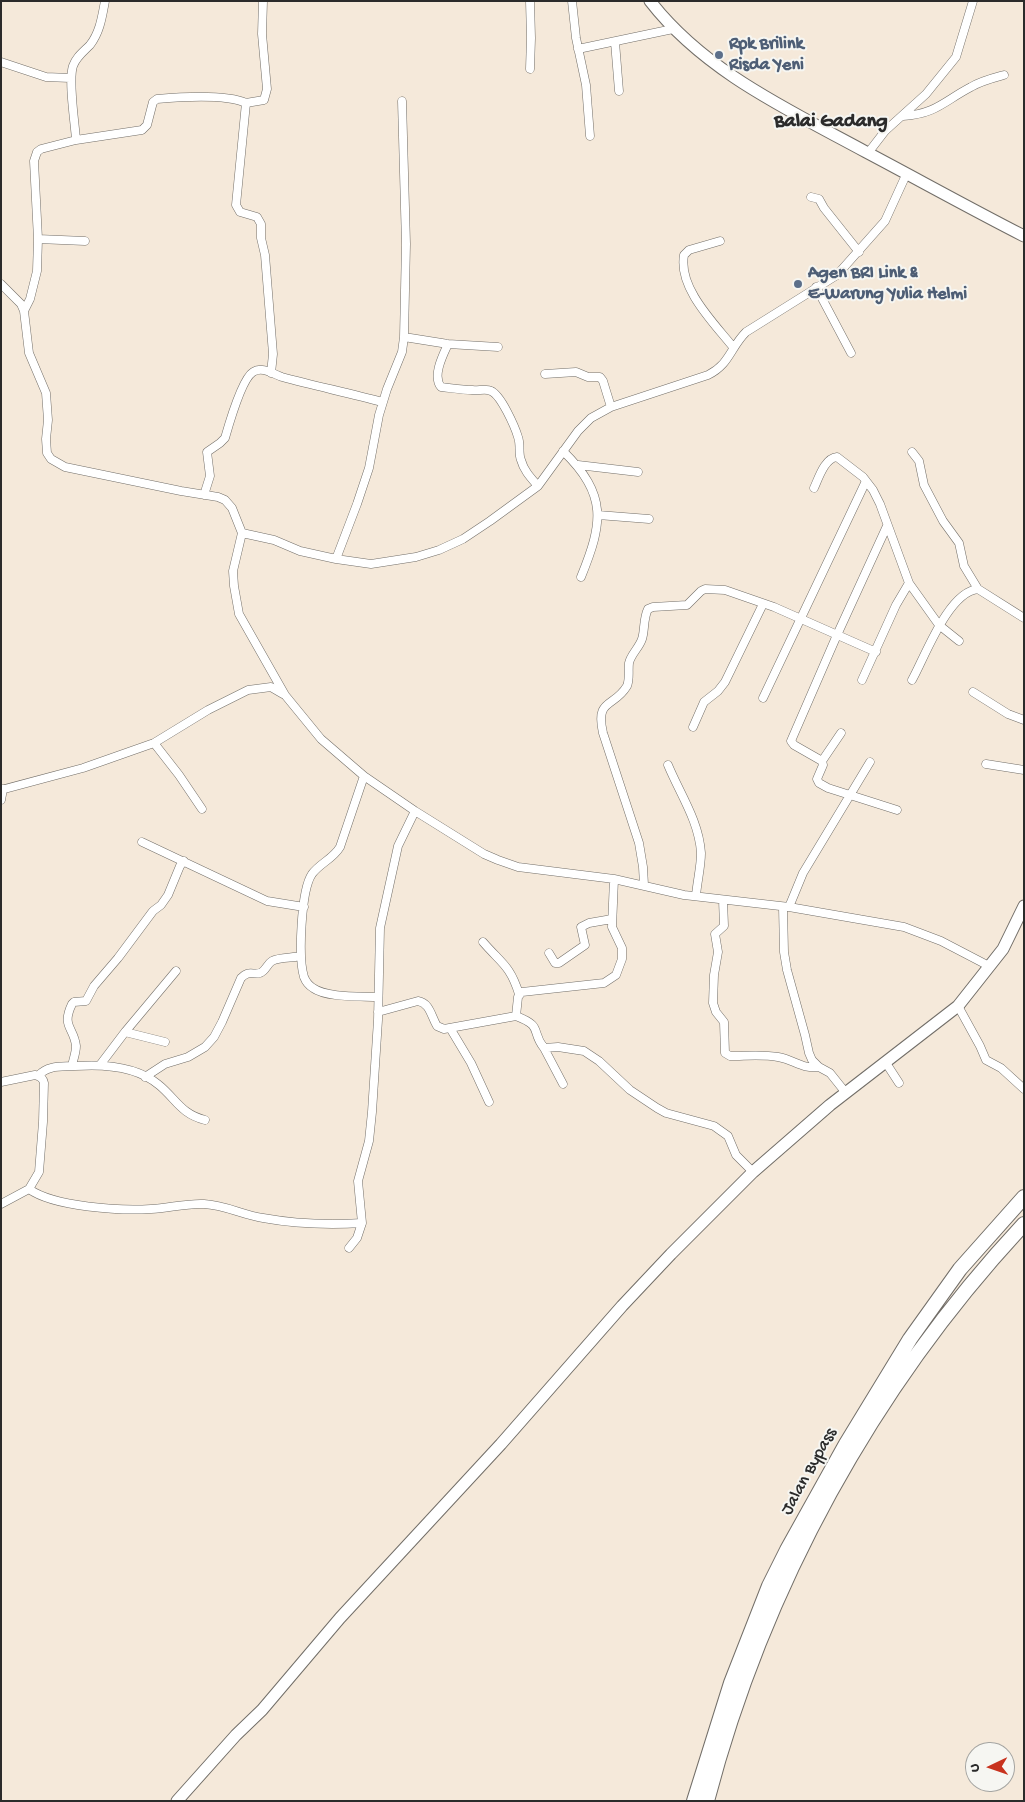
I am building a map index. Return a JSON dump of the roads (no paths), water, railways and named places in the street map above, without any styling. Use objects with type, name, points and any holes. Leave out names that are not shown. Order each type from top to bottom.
[{"type":"highway","name":"Jalan Bypass","points":[[694,1801],[730,1683],[769,1586],[786,1550],[846,1444],[910,1339],[960,1269],[1024,1197]]},
{"type":"highway","name":"Jalan Bypass","points":[[706,1801],[745,1679],[782,1590],[816,1518],[854,1449],[888,1395],[924,1345],[966,1291],[1024,1224]]},
{"type":"street","points":[[76,140],[70,78],[78,57],[90,44],[97,32],[102,19],[105,1]]},
{"type":"street","points":[[24,312],[30,299],[37,271],[38,239],[34,186],[35,156],[41,148],[76,140],[142,130],[147,125],[152,102],[157,99],[219,98],[239,100],[246,103],[264,100],[267,89],[262,34],[263,1]]},
{"type":"street","points":[[530,1],[532,38],[530,69]]},
{"type":"street","points":[[572,1],[578,49],[586,85],[590,136]]},
{"type":"street","points":[[650,1],[673,29],[722,70],[770,101],[906,175],[1024,236]]},
{"type":"street","points":[[868,153],[885,131],[926,94],[956,57],[973,1]]},
{"type":"street","points":[[578,49],[673,29]]},
{"type":"street","points":[[615,42],[619,90]]},
{"type":"street","points":[[1,62],[46,77],[70,78]]},
{"type":"street","points":[[903,116],[919,115],[935,110],[973,86],[1004,75]]},
{"type":"street","points":[[336,559],[358,504],[369,468],[382,402],[402,352],[406,244],[402,101]]},
{"type":"street","points":[[246,103],[236,204],[240,212],[257,217],[261,224],[273,354],[272,373]]},
{"type":"street","points":[[242,533],[274,540],[300,550],[336,559],[371,564],[416,557],[439,550],[463,539],[538,486],[585,423],[611,407],[717,370],[726,362],[733,347],[746,332],[837,275],[885,221],[906,175]]},
{"type":"street","points":[[811,197],[819,198],[824,208],[859,252]]},
{"type":"street","points":[[38,239],[85,241]]},
{"type":"street","points":[[720,241],[690,250],[684,255],[683,260],[687,282],[694,296],[733,347]]},
{"type":"street","points":[[1,284],[17,298],[24,312],[29,352],[46,393],[48,412],[46,447],[51,459],[65,467],[181,492],[218,497],[228,503],[232,508],[242,533],[234,571],[234,586],[239,614],[285,695],[321,739],[364,776],[415,811],[498,860],[518,867],[614,879],[696,896],[786,907],[904,927],[941,941],[989,966]]},
{"type":"street","points":[[816,287],[851,353]]},
{"type":"street","points":[[404,337],[448,344],[498,347]]},
{"type":"street","points":[[448,344],[437,379],[439,385],[441,387],[466,390],[487,390],[496,394],[519,438],[520,460],[528,475],[538,486]]},
{"type":"street","points":[[204,495],[210,476],[206,452],[225,438],[242,387],[255,370],[262,370],[382,402]]},
{"type":"street","points":[[545,374],[576,372],[600,377],[603,380],[611,407]]},
{"type":"street","points":[[563,451],[578,465],[591,487],[598,515],[596,539],[581,577]]},
{"type":"street","points":[[912,452],[919,461],[924,485],[943,521],[959,543],[964,566],[978,589],[1024,618]]},
{"type":"street","points":[[814,488],[828,460],[834,457],[838,457],[863,476],[880,504],[908,583],[939,625],[959,641]]},
{"type":"street","points":[[578,465],[638,472]]},
{"type":"street","points":[[763,698],[802,620],[866,481]]},
{"type":"street","points":[[598,515],[649,519]]},
{"type":"street","points":[[887,526],[791,738],[794,746],[822,761],[824,765],[817,781],[828,788],[896,810]]},
{"type":"street","points":[[862,680],[908,583]]},
{"type":"street","points":[[644,885],[641,854],[600,720],[602,711],[628,684],[630,661],[642,640],[648,610],[653,607],[687,605],[701,591],[710,588],[725,590],[774,607],[876,652]]},
{"type":"street","points":[[912,680],[939,625],[968,591],[978,589]]},
{"type":"street","points":[[693,727],[704,702],[718,691],[725,682],[763,604]]},
{"type":"street","points":[[1,800],[2,790],[82,768],[154,743],[208,710],[248,690],[272,687],[285,695]]},
{"type":"street","points":[[973,692],[1008,714],[1024,720]]},
{"type":"street","points":[[822,761],[841,733]]},
{"type":"street","points":[[154,743],[202,809]]},
{"type":"street","points":[[846,1093],[830,1073],[812,1060],[809,1053],[784,952],[786,907],[803,873],[870,762]]},
{"type":"street","points":[[986,764],[1024,770]]},
{"type":"street","points":[[668,765],[698,831],[701,857],[696,896]]},
{"type":"street","points":[[364,776],[340,848],[335,855],[313,873],[305,892],[301,956],[306,983],[315,990],[326,993],[378,997]]},
{"type":"street","points":[[349,1248],[357,1238],[362,1223],[358,1181],[369,1141],[376,1066],[380,928],[398,846],[415,811]]},
{"type":"street","points":[[142,842],[266,901],[304,907]]},
{"type":"street","points":[[72,1066],[76,1049],[67,1022],[72,1004],[74,1002],[86,1001],[94,986],[118,958],[153,911],[162,905],[184,861]]},
{"type":"street","points":[[519,994],[532,990],[604,983],[616,975],[622,948],[614,933],[612,920],[614,879]]},
{"type":"street","points":[[723,900],[724,926],[723,929],[716,933],[718,952],[713,997],[716,1012],[724,1022],[725,1053],[730,1056],[776,1057],[791,1060],[804,1067],[820,1067]]},
{"type":"street","points":[[177,1801],[236,1735],[262,1710],[340,1618],[501,1444],[622,1306],[671,1254],[753,1172],[846,1093],[958,1006],[1002,949],[1024,906]]},
{"type":"street","points":[[549,953],[555,963],[559,963],[585,945],[581,927],[589,923],[612,920]]},
{"type":"street","points":[[483,942],[504,962],[513,975],[519,994],[516,1016]]},
{"type":"street","points":[[145,1077],[165,1064],[188,1057],[205,1047],[214,1037],[241,978],[245,974],[252,972],[259,974],[277,959],[301,956]]},
{"type":"street","points":[[100,1065],[176,971]]},
{"type":"street","points":[[378,1012],[418,1001],[423,1002],[440,1028],[450,1028],[516,1016],[533,1023],[563,1084]]},
{"type":"street","points":[[958,1006],[986,1060],[1001,1068],[1024,1089]]},
{"type":"street","points":[[450,1028],[471,1063],[489,1102]]},
{"type":"street","points":[[125,1032],[166,1042]]},
{"type":"street","points":[[544,1048],[558,1047],[584,1051],[599,1061],[630,1090],[657,1108],[666,1113],[714,1126],[728,1136],[736,1155],[753,1172]]},
{"type":"street","points":[[886,1063],[899,1083]]},
{"type":"street","points":[[38,1076],[46,1069],[55,1067],[100,1065],[122,1068],[159,1085],[178,1106],[197,1118],[204,1120]]},
{"type":"street","points":[[1,1082],[32,1075],[44,1080],[39,1172],[29,1189],[1,1204]]},
{"type":"street","points":[[29,1189],[46,1198],[93,1207],[150,1209],[206,1204],[262,1218],[330,1225],[362,1223]]},
{"type":"place","name":"Rpk Brilink Risda Yeni","points":[[719,55]]},
{"type":"place","name":"Agen BRI Link & E-Warung Yulia Helmi","points":[[798,284]]},
{"type":"district","name":"Balai Gadang","points":[[831,123]]}]
